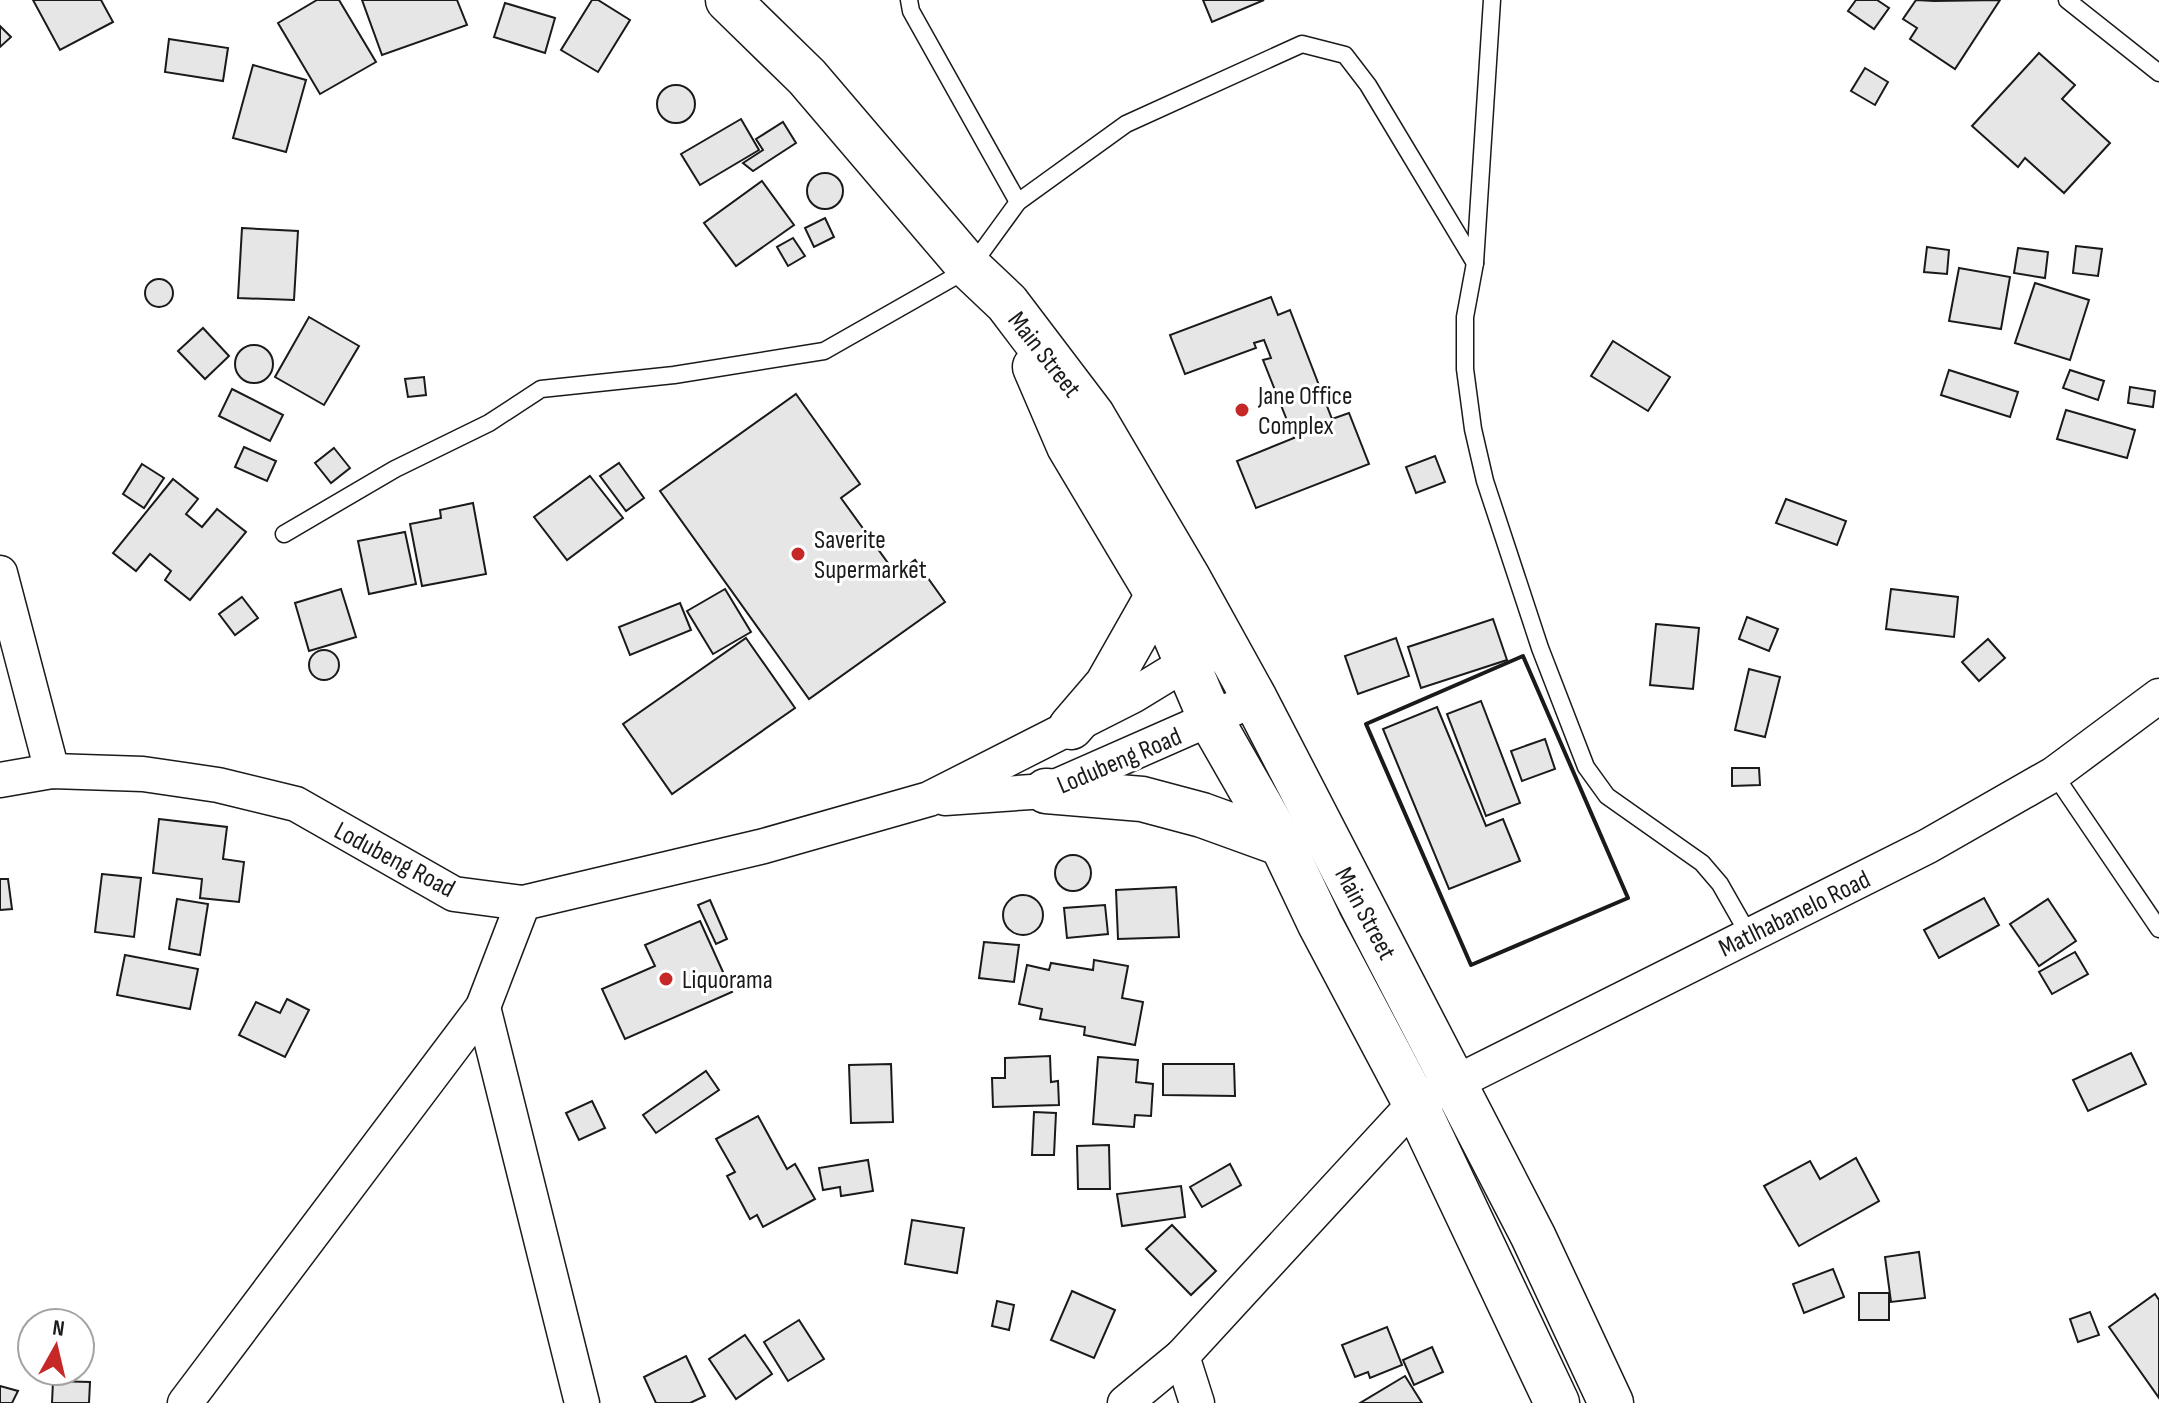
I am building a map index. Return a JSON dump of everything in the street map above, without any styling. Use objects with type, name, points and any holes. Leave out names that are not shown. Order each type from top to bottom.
[{"type":"highway","points":[[728,0],[807,77],[970,268],[1007,303]]},
{"type":"highway","name":"Main Street","points":[[1007,303],[1069,446],[1158,595],[1208,656],[1255,699],[1533,1236],[1611,1403]]},
{"type":"highway","name":"Main Street","points":[[1007,303],[1092,415],[1208,656],[1211,720],[1282,844],[1320,924],[1415,1103],[1557,1403]]},
{"type":"highway","points":[[1071,727],[1107,685],[1158,595]]},
{"type":"highway","points":[[1046,791],[1142,799],[1202,815],[1282,844]]},
{"type":"street","points":[[0,573],[52,771]]},
{"type":"street","name":"Lodubeng Road","points":[[0,780],[52,771],[143,774],[218,785],[296,804],[454,894],[523,903],[764,846],[929,799],[1208,656]]},
{"type":"street","name":"Matlhabanelo Road","points":[[1125,1403],[1182,1356],[1415,1103],[1928,846],[2054,774],[2159,696]]},
{"type":"street","name":"Lodubeng Road","points":[[929,799],[1046,791],[1255,699]]},
{"type":"street","points":[[185,1403],[483,1007],[523,903]]},
{"type":"street","points":[[483,1007],[582,1403]]},
{"type":"street","points":[[1182,1356],[1197,1403]]},
{"type":"lane","points":[[909,0],[911,11],[1018,202]]},
{"type":"lane","points":[[1492,0],[1475,263],[1465,317],[1465,369],[1473,429],[1485,481],[1568,725],[1586,767],[1607,796],[1702,863],[1720,884],[1749,935]]},
{"type":"lane","points":[[2067,0],[2159,73]]},
{"type":"lane","points":[[284,534],[395,469],[489,423],[541,389],[674,375],[824,351],[970,268],[1018,202],[1126,124],[1302,44],[1345,55],[1368,85],[1475,263]]},
{"type":"lane","points":[[2054,774],[2159,929]]},
{"type":"building","points":[[33,0],[101,0],[113,22],[60,50]]},
{"type":"building","points":[[317,0],[339,0],[376,62],[320,94],[278,23]]},
{"type":"building","points":[[362,0],[457,0],[467,25],[382,55]]},
{"type":"building","points":[[592,0],[598,0],[630,20],[598,72],[561,50]]},
{"type":"building","points":[[1203,0],[1264,0],[1212,22]]},
{"type":"building","points":[[1856,0],[1877,0],[1889,8],[1874,29],[1848,11]]},
{"type":"building","points":[[1916,0],[2000,0],[1955,69],[1910,39],[1917,28],[1903,19]]},
{"type":"building","points":[[505,3],[555,18],[545,53],[494,37]]},
{"type":"building","points":[[0,26],[11,37],[0,47]]},
{"type":"building","points":[[169,39],[228,48],[223,81],[165,72]]},
{"type":"building","points":[[2039,53],[2075,85],[2062,99],[2110,143],[2064,193],[2025,158],[2018,167],[1972,126]]},
{"type":"building","points":[[253,65],[306,80],[286,152],[233,138]]},
{"type":"building","points":[[1865,68],[1888,82],[1875,105],[1851,91]]},
{"type":"building","points":[[676,85],[689,91],[695,104],[689,117],[676,123],[663,117],[657,104],[663,91]]},
{"type":"building","points":[[741,119],[759,150],[700,185],[681,154]]},
{"type":"building","points":[[783,122],[796,143],[753,171],[743,163],[763,150],[756,139]]},
{"type":"building","points":[[825,173],[838,178],[843,191],[838,204],[825,209],[812,204],[807,191],[812,178]]},
{"type":"building","points":[[762,181],[794,225],[736,266],[704,223]]},
{"type":"building","points":[[825,218],[834,237],[814,247],[805,228]]},
{"type":"building","points":[[242,228],[298,231],[294,300],[238,298]]},
{"type":"building","points":[[793,238],[805,256],[788,266],[777,247]]},
{"type":"building","points":[[2076,246],[2102,249],[2098,276],[2073,273]]},
{"type":"building","points":[[1927,247],[1949,250],[1947,274],[1924,272]]},
{"type":"building","points":[[2018,248],[2048,252],[2045,278],[2014,273]]},
{"type":"building","points":[[1959,268],[2010,277],[2001,329],[1949,321]]},
{"type":"building","points":[[159,279],[169,283],[173,293],[169,303],[159,307],[149,303],[145,293],[149,283]]},
{"type":"building","points":[[2035,283],[2089,300],[2070,360],[2015,343]]},
{"type":"building","points":[[1271,297],[1278,315],[1290,310],[1332,419],[1349,413],[1369,464],[1256,508],[1237,461],[1294,438],[1263,360],[1271,358],[1264,340],[1254,343],[1256,348],[1185,374],[1170,335]]},
{"type":"building","points":[[309,317],[359,346],[324,405],[275,377]]},
{"type":"building","points":[[203,328],[229,356],[205,379],[178,351]]},
{"type":"building","points":[[1613,341],[1670,377],[1648,411],[1591,376]]},
{"type":"building","points":[[254,345],[267,351],[273,364],[267,377],[254,383],[241,377],[235,364],[241,351]]},
{"type":"building","points":[[1949,370],[2018,392],[2010,417],[1941,395]]},
{"type":"building","points":[[2070,370],[2104,381],[2098,400],[2063,388]]},
{"type":"building","points":[[424,377],[426,395],[408,397],[405,379]]},
{"type":"building","points":[[2130,387],[2155,391],[2153,407],[2128,403]]},
{"type":"building","points":[[232,389],[283,415],[270,441],[219,416]]},
{"type":"building","points":[[796,394],[860,484],[841,498],[896,574],[915,560],[945,602],[809,699],[660,491]]},
{"type":"building","points":[[2066,410],[2135,430],[2127,458],[2057,439]]},
{"type":"building","points":[[244,447],[276,461],[267,481],[235,467]]},
{"type":"building","points":[[334,448],[350,468],[331,483],[315,463]]},
{"type":"building","points":[[1435,456],[1445,482],[1416,493],[1406,467]]},
{"type":"building","points":[[619,463],[644,498],[626,511],[600,476]]},
{"type":"building","points":[[142,464],[164,478],[144,508],[123,494]]},
{"type":"building","points":[[590,476],[623,518],[567,560],[534,517]]},
{"type":"building","points":[[173,479],[198,499],[186,514],[202,527],[217,509],[246,532],[190,600],[165,580],[171,571],[150,554],[136,571],[113,553]]},
{"type":"building","points":[[1786,499],[1846,521],[1837,545],[1776,523]]},
{"type":"building","points":[[473,503],[486,574],[422,586],[410,524],[441,518],[440,510]]},
{"type":"building","points":[[405,532],[416,584],[369,594],[358,541]]},
{"type":"building","points":[[341,589],[356,637],[309,651],[295,603]]},
{"type":"building","points":[[725,589],[751,632],[713,654],[687,611]]},
{"type":"building","points":[[1891,589],[1958,597],[1954,637],[1886,629]]},
{"type":"building","points":[[242,597],[258,618],[235,635],[219,614]]},
{"type":"building","points":[[680,603],[691,630],[630,655],[619,627]]},
{"type":"building","points":[[1747,617],[1778,629],[1769,651],[1739,639]]},
{"type":"building","points":[[1493,619],[1507,660],[1421,688],[1408,647]]},
{"type":"building","points":[[1656,624],[1699,628],[1693,689],[1650,685]]},
{"type":"building","points":[[746,638],[795,708],[672,794],[623,724]]},
{"type":"building","points":[[1396,638],[1409,676],[1358,694],[1345,656]]},
{"type":"building","points":[[1988,639],[2005,658],[1979,681],[1962,662]]},
{"type":"building","points":[[324,650],[335,654],[339,665],[335,676],[324,680],[313,676],[309,665],[313,654]]},
{"type":"building","points":[[1749,669],[1780,677],[1765,737],[1735,730]]},
{"type":"building","points":[[1481,701],[1520,803],[1486,816],[1447,714]]},
{"type":"building","points":[[1437,707],[1486,826],[1503,819],[1520,861],[1449,889],[1383,729]]},
{"type":"building","points":[[1545,739],[1555,769],[1522,781],[1511,751]]},
{"type":"building","points":[[1732,768],[1759,768],[1760,785],[1732,786]]},
{"type":"building","points":[[159,819],[227,827],[223,859],[244,862],[239,902],[200,898],[202,879],[153,873]]},
{"type":"building","points":[[1073,855],[1086,860],[1091,873],[1086,886],[1073,891],[1060,886],[1055,873],[1060,860]]},
{"type":"building","points":[[102,874],[141,878],[134,937],[95,932]]},
{"type":"building","points":[[0,879],[8,879],[12,909],[0,910]]},
{"type":"building","points":[[1176,887],[1179,937],[1118,939],[1116,890]]},
{"type":"building","points":[[1023,895],[1037,901],[1043,915],[1037,929],[1023,935],[1009,929],[1003,915],[1009,901]]},
{"type":"building","points":[[1984,898],[1999,925],[1939,958],[1924,930]]},
{"type":"building","points":[[177,899],[208,904],[200,955],[169,949]]},
{"type":"building","points":[[2048,899],[2076,941],[2039,966],[2010,924]]},
{"type":"building","points":[[710,900],[727,939],[716,944],[698,905]]},
{"type":"building","points":[[1105,905],[1108,934],[1067,938],[1064,908]]},
{"type":"building","points":[[700,921],[732,992],[625,1039],[602,989],[655,966],[645,945]]},
{"type":"building","points":[[984,942],[1019,945],[1014,982],[979,978]]},
{"type":"building","points":[[2075,952],[2088,974],[2052,994],[2039,972]]},
{"type":"building","points":[[125,955],[198,969],[190,1009],[117,995]]},
{"type":"building","points":[[1094,960],[1128,966],[1122,998],[1143,1002],[1135,1045],[1084,1035],[1085,1027],[1040,1019],[1042,1009],[1019,1004],[1027,965],[1049,970],[1051,963],[1093,970]]},
{"type":"building","points":[[287,999],[309,1010],[285,1057],[239,1035],[256,1002],[280,1013]]},
{"type":"building","points":[[2131,1053],[2146,1084],[2088,1111],[2073,1080]]},
{"type":"building","points":[[1050,1056],[1051,1082],[1058,1081],[1059,1105],[993,1107],[992,1078],[1005,1078],[1005,1058]]},
{"type":"building","points":[[1098,1057],[1138,1060],[1136,1082],[1153,1084],[1151,1116],[1135,1115],[1134,1127],[1093,1124]]},
{"type":"building","points":[[891,1064],[893,1122],[851,1123],[849,1065]]},
{"type":"building","points":[[1163,1064],[1234,1064],[1235,1096],[1163,1095]]},
{"type":"building","points":[[706,1071],[719,1090],[656,1133],[643,1115]]},
{"type":"building","points":[[592,1101],[605,1128],[579,1140],[566,1113]]},
{"type":"building","points":[[1034,1112],[1056,1113],[1054,1155],[1032,1155]]},
{"type":"building","points":[[758,1116],[787,1169],[795,1164],[815,1199],[763,1227],[757,1215],[750,1219],[727,1176],[735,1172],[716,1139]]},
{"type":"building","points":[[1109,1145],[1110,1189],[1078,1189],[1077,1146]]},
{"type":"building","points":[[1856,1158],[1879,1201],[1799,1246],[1764,1186],[1810,1161],[1820,1179]]},
{"type":"building","points":[[868,1160],[873,1191],[841,1196],[840,1187],[823,1190],[819,1168]]},
{"type":"building","points":[[1230,1164],[1241,1185],[1202,1207],[1190,1187]]},
{"type":"building","points":[[1181,1186],[1185,1217],[1122,1226],[1117,1194]]},
{"type":"building","points":[[912,1220],[964,1228],[957,1273],[905,1264]]},
{"type":"building","points":[[1172,1225],[1216,1271],[1191,1295],[1146,1249]]},
{"type":"building","points":[[1919,1252],[1925,1298],[1891,1302],[1885,1257]]},
{"type":"building","points":[[1833,1269],[1844,1297],[1804,1313],[1793,1284]]},
{"type":"building","points":[[1072,1291],[1115,1310],[1094,1358],[1051,1340]]},
{"type":"building","points":[[1859,1293],[1889,1293],[1889,1320],[1859,1320]]},
{"type":"building","points":[[2155,1294],[2159,1300],[2159,1398],[2109,1327]]},
{"type":"building","points":[[997,1301],[1014,1305],[1009,1330],[992,1326]]},
{"type":"building","points":[[2090,1312],[2099,1335],[2078,1342],[2070,1319]]},
{"type":"building","points":[[799,1320],[824,1359],[788,1381],[764,1342]]},
{"type":"building","points":[[1387,1327],[1402,1365],[1370,1378],[1368,1372],[1355,1377],[1342,1345]]},
{"type":"building","points":[[745,1335],[772,1374],[736,1399],[709,1359]]},
{"type":"building","points":[[1432,1347],[1443,1372],[1414,1385],[1403,1360]]},
{"type":"building","points":[[686,1356],[705,1396],[690,1403],[656,1403],[644,1377]]},
{"type":"building","points":[[1405,1376],[1422,1403],[1360,1403]]},
{"type":"building","points":[[0,1386],[18,1391],[12,1403],[0,1403]]},
{"type":"building","points":[[53,1387],[90,1387],[89,1403],[52,1403]]},
{"type":"wall","points":[[1523,656],[1628,898],[1471,965],[1366,724],[1523,656]]},
{"type":"place","name":"Jane Office Complex","points":[[1242,410]]},
{"type":"place","name":"Saverite Supermarket","points":[[798,554]]},
{"type":"place","name":"Liquorama","points":[[666,979]]}]
